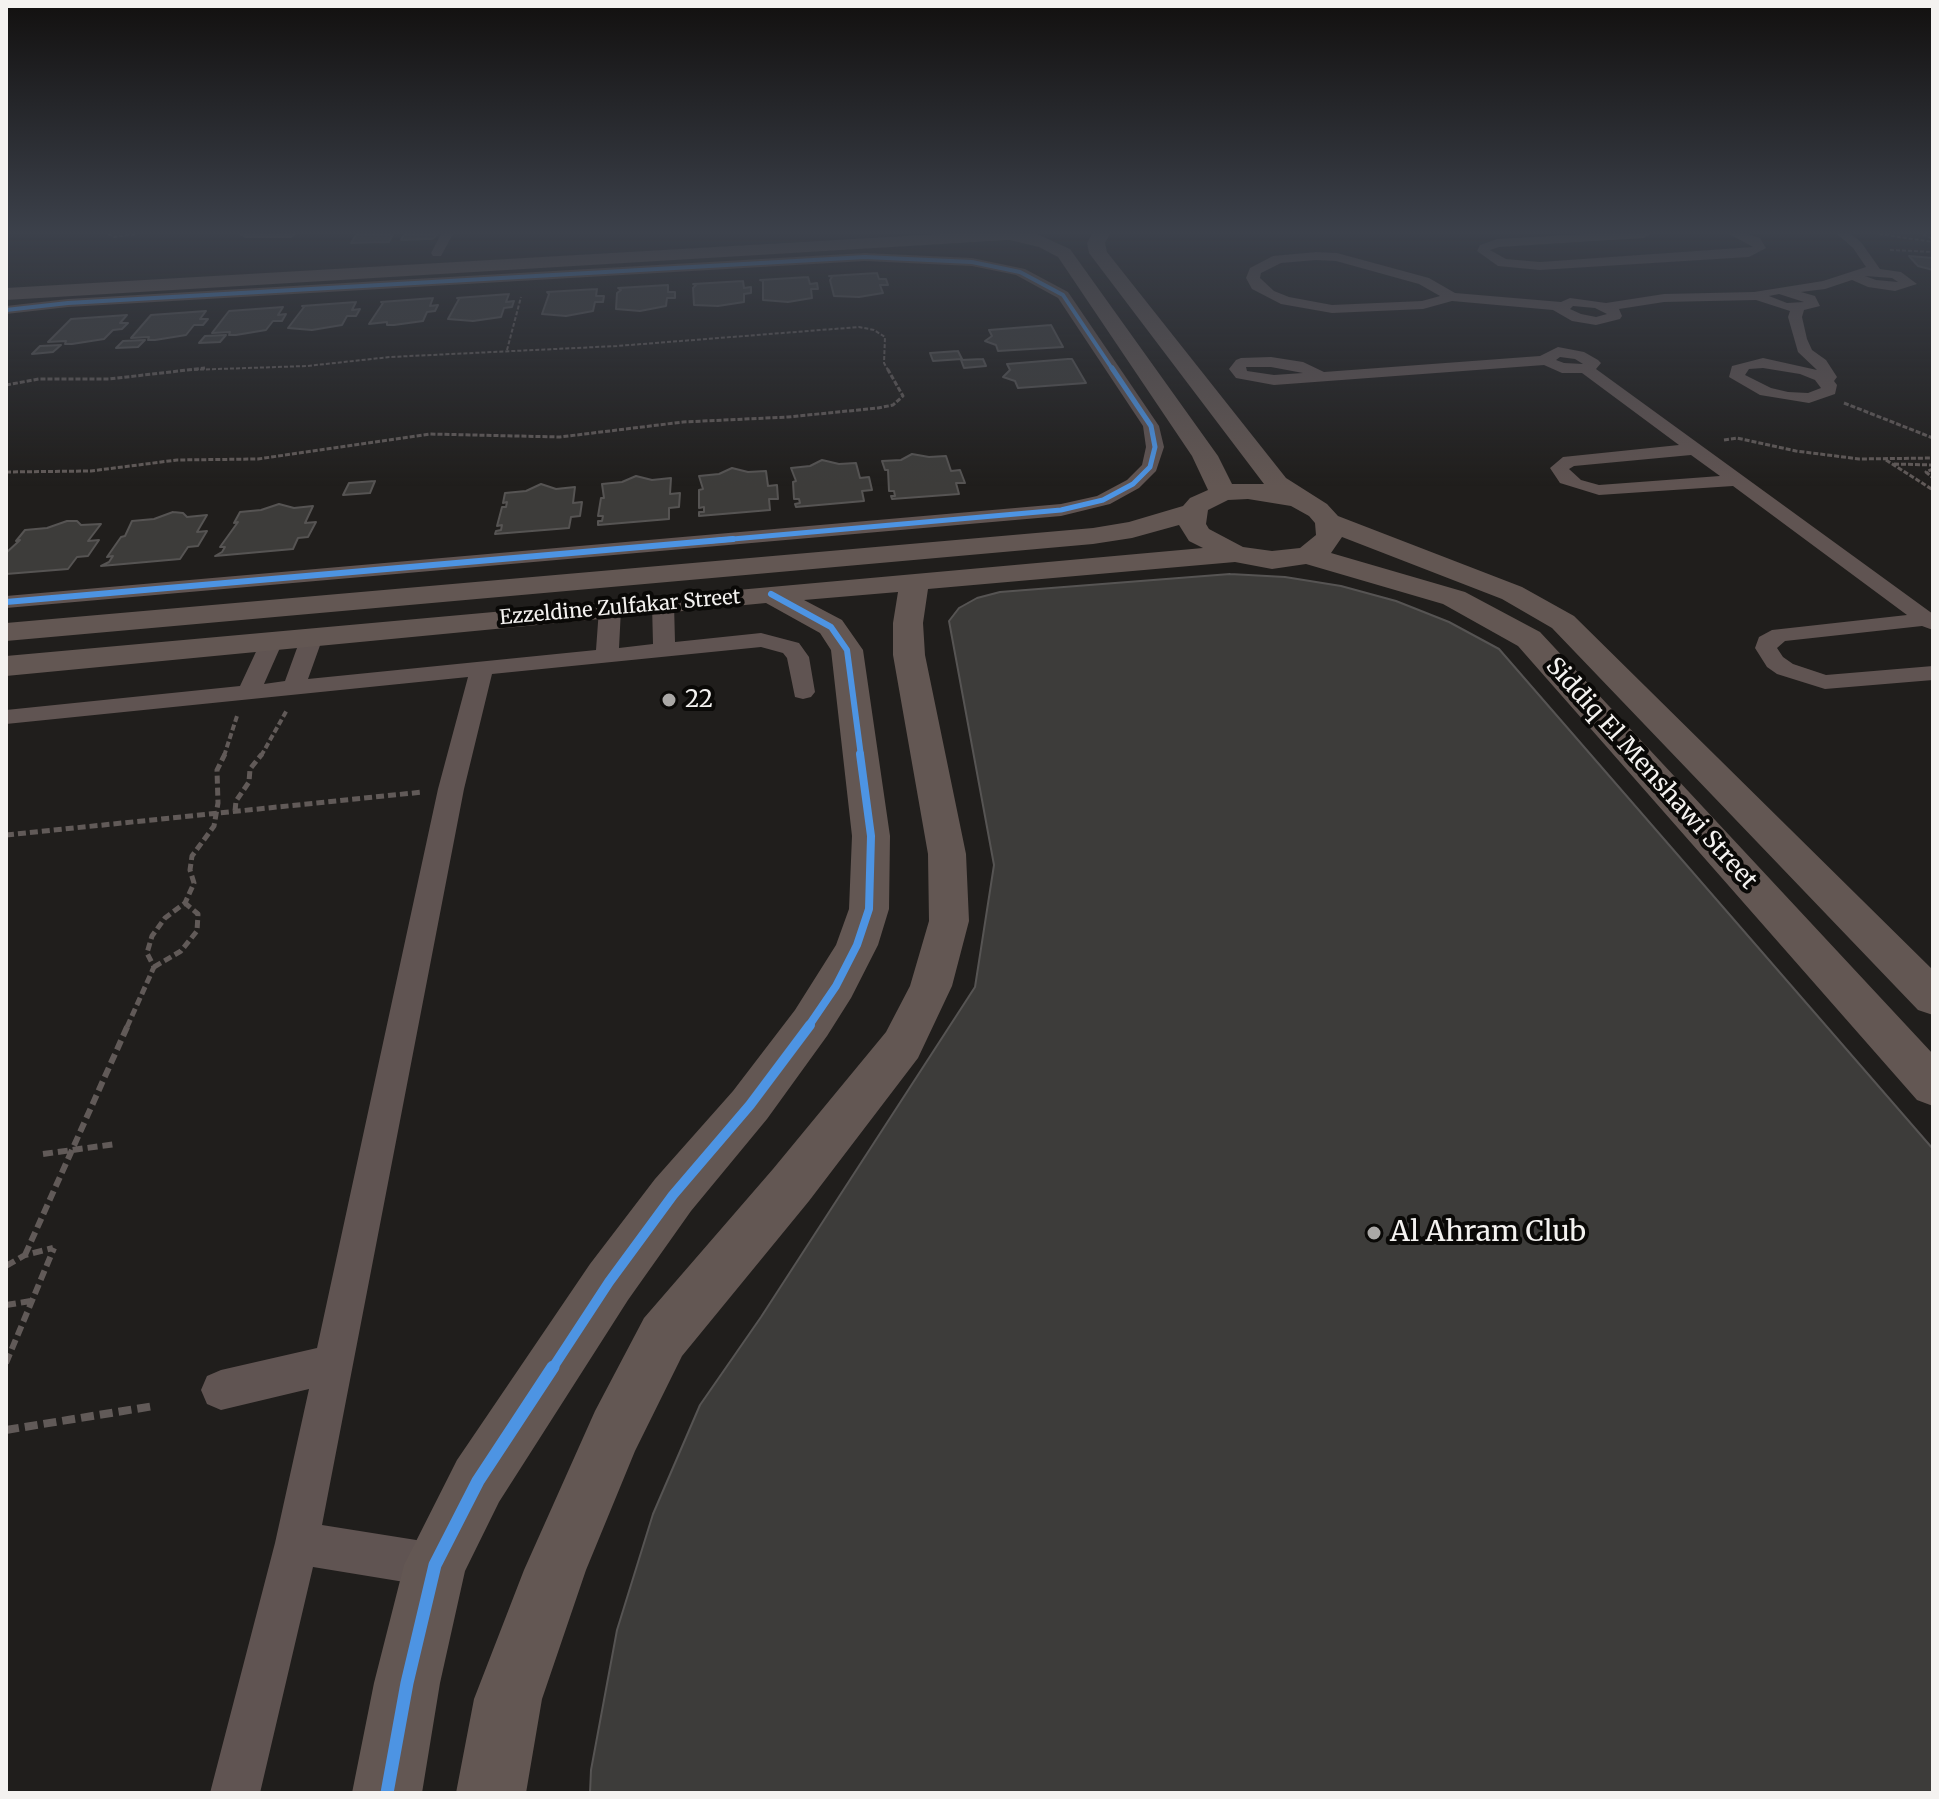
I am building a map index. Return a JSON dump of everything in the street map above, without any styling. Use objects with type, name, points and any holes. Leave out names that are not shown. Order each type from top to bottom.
[{"type":"street","points":[[6,602],[1038,513],[1083,506],[1133,484],[1150,467],[1155,447],[1151,426],[1079,318]]},
{"type":"street","points":[[1109,318],[1205,456],[1223,493],[1275,493],[1300,500]]},
{"type":"street","points":[[1148,318],[1277,484],[1300,500]]},
{"type":"street","points":[[1570,318],[1583,344],[1695,449],[1930,621]]},
{"type":"street","points":[[1320,376],[1547,360],[1562,368],[1612,318]]},
{"type":"street","points":[[1801,318],[1796,328],[1806,352],[1821,363],[1828,375],[1827,390]]},
{"type":"street","points":[[1100,348],[1129,346]]},
{"type":"street","points":[[1806,352],[1746,365],[1737,369],[1737,377],[1766,392],[1809,398],[1827,390]]},
{"type":"street","points":[[1763,363],[1804,370],[1821,377],[1827,390]]},
{"type":"street","points":[[1695,449],[1569,461],[1559,468],[1566,479],[1575,484],[1599,490],[1737,480]]},
{"type":"street","name":"Ezzeldine Zulfakar Street","points":[[6,632],[1132,530],[1193,512],[1199,504],[1223,493]]},
{"type":"street","name":"Siddiq El Menshawi Street","points":[[1300,500],[1318,510],[1328,522],[1512,593],[1563,622],[1933,998]]},
{"type":"street","points":[[1193,512],[1192,524],[1199,535],[1235,554],[1272,560],[1307,555],[1323,546],[1330,535],[1328,522]]},
{"type":"street","points":[[1043,540],[1056,570]]},
{"type":"street","name":"Ezzeldine Zulfakar Street","points":[[6,666],[1235,554]]},
{"type":"street","name":"Siddiq El Menshawi Street","points":[[1307,555],[1454,598],[1529,639],[1933,1086]]},
{"type":"street","points":[[491,1793],[508,1699],[555,1570],[615,1431],[663,1337],[791,1185],[902,1045],[931,986],[949,921],[947,854],[909,655],[908,623],[915,581]]},
{"type":"street","points":[[477,621],[486,588]]},
{"type":"street","points":[[387,1793],[407,1683],[435,1565],[478,1481],[551,1366],[673,1195],[750,1105],[811,1023],[836,986],[857,945],[869,909],[871,836],[847,650],[831,627],[771,594]]},
{"type":"street","points":[[663,604],[664,650]]},
{"type":"street","points":[[607,656],[610,609]]},
{"type":"street","points":[[1930,621],[1780,635],[1767,642],[1766,648],[1775,662],[1785,669],[1825,682],[1933,673]]},
{"type":"street","points":[[292,696],[312,637]]},
{"type":"street","points":[[6,717],[292,696],[482,668],[761,640],[791,648],[798,657],[803,692]]},
{"type":"street","points":[[245,699],[272,641]]},
{"type":"street","points":[[235,1793],[297,1543],[451,789],[482,668]]},
{"type":"street","points":[[221,1390],[334,1364]]},
{"type":"street","points":[[297,1543],[435,1565]]},
{"type":"path","points":[[507,350],[515,318]]},
{"type":"path","points":[[6,385],[39,379],[109,379],[215,367],[307,366],[380,357],[617,346],[728,335],[868,328],[885,337],[884,363],[903,396],[893,405],[878,408],[774,418],[683,422],[560,437],[430,434],[258,459],[177,460],[91,471],[6,472]]},
{"type":"path","points":[[1827,390],[1933,438]]},
{"type":"path","points":[[1695,449],[1733,437],[1796,451],[1885,460],[1933,458]]},
{"type":"path","points":[[1917,459],[1933,468]]},
{"type":"path","points":[[1885,460],[1933,490]]},
{"type":"path","points":[[1891,464],[1927,465]]},
{"type":"path","points":[[1931,477],[1926,472],[1933,468]]},
{"type":"path","points":[[1913,478],[1931,477]]},
{"type":"path","points":[[235,811],[236,801],[249,782],[250,769],[270,744],[286,716],[292,696]]},
{"type":"path","points":[[154,967],[147,953],[152,936],[165,918],[185,903],[194,883],[190,870],[192,856],[214,826],[218,803],[217,770],[245,699]]},
{"type":"path","points":[[6,835],[451,789]]},
{"type":"path","points":[[25,1255],[154,967],[181,951],[197,931],[198,914],[185,903]]},
{"type":"path","points":[[43,1154],[116,1144]]},
{"type":"path","points":[[6,1266],[25,1255],[54,1248],[6,1363]]},
{"type":"path","points":[[6,1305],[32,1301]]},
{"type":"path","points":[[6,1430],[154,1406]]},
{"type":"building","points":[[124,318],[120,323],[128,323],[122,329],[113,330],[104,339],[72,344],[65,344],[66,341],[48,342],[71,319]]},
{"type":"building","points":[[148,318],[208,319],[203,325],[194,325],[186,335],[155,340],[148,340],[149,337],[131,338]]},
{"type":"building","points":[[224,318],[284,318],[282,321],[273,321],[266,330],[236,335],[229,335],[230,332],[212,333]]},
{"type":"building","points":[[296,318],[346,318],[342,325],[312,330],[288,328]]},
{"type":"building","points":[[373,318],[424,318],[423,321],[394,325],[387,325],[387,322],[369,324]]},
{"type":"building","points":[[449,318],[494,318],[473,321]]},
{"type":"building","points":[[1051,325],[1063,347],[998,351],[996,345],[985,341],[992,336],[989,330]]},
{"type":"building","points":[[226,335],[220,342],[199,343],[205,336]]},
{"type":"building","points":[[145,340],[138,347],[116,348],[123,341]]},
{"type":"building","points":[[61,345],[53,352],[32,354],[40,346]]},
{"type":"building","points":[[958,351],[962,359],[933,361],[930,353]]},
{"type":"building","points":[[983,359],[986,366],[964,368],[961,360]]},
{"type":"building","points":[[1072,359],[1086,383],[1018,388],[1015,381],[1003,377],[1010,370],[1007,364]]},
{"type":"building","points":[[912,454],[946,456],[951,471],[960,470],[965,483],[956,483],[959,494],[892,499],[894,491],[889,491],[888,470],[885,470],[882,461],[901,460]]},
{"type":"building","points":[[822,460],[839,464],[856,463],[860,478],[869,477],[872,490],[862,491],[864,501],[796,507],[795,504],[800,503],[799,499],[794,499],[793,482],[796,481],[791,468],[810,466]]},
{"type":"building","points":[[732,468],[748,472],[766,471],[768,486],[777,485],[778,499],[769,499],[770,510],[699,516],[699,512],[704,512],[704,507],[699,508],[699,490],[703,489],[699,476],[719,474]]},
{"type":"building","points":[[636,476],[652,480],[671,478],[670,494],[680,493],[679,507],[669,508],[669,519],[598,525],[603,516],[598,516],[601,498],[604,498],[602,484],[622,482]]},
{"type":"building","points":[[375,481],[370,493],[343,495],[349,483]]},
{"type":"building","points":[[541,484],[556,489],[575,487],[573,503],[582,502],[580,516],[571,517],[569,528],[495,534],[501,530],[502,525],[497,526],[502,507],[506,507],[507,502],[503,503],[505,493],[526,491]]},
{"type":"building","points":[[279,504],[294,508],[313,506],[305,523],[316,522],[308,537],[298,538],[293,549],[215,556],[225,547],[220,547],[238,522],[234,523],[240,512]]},
{"type":"building","points":[[173,512],[183,513],[187,517],[207,515],[197,532],[207,531],[198,546],[188,547],[180,559],[101,566],[109,562],[113,556],[107,557],[125,536],[132,521],[154,519]]},
{"type":"building","points":[[77,521],[81,525],[101,524],[88,541],[99,540],[88,556],[77,557],[68,569],[6,574],[6,553],[20,540],[16,541],[25,530],[47,528]]},
{"type":"building","name":"Al Ahram Club","points":[[1230,574],[1285,577],[1341,586],[1396,601],[1449,622],[1499,649],[1933,1149],[1933,1793],[590,1793],[591,1770],[617,1630],[653,1514],[700,1405],[761,1317],[975,987],[994,865],[949,621],[959,608],[977,598],[1000,592]]},
{"type":"cycle path","points":[[6,602],[1061,510],[1103,500],[1133,484],[1150,467],[1155,447],[1151,426],[1078,318]]},
{"type":"cycle path","points":[[387,1793],[407,1683],[435,1565],[478,1481],[609,1282],[673,1195],[750,1105],[811,1023],[836,986],[857,945],[869,909],[871,836],[847,650],[831,627],[771,594]]},
{"type":"place","name":"22","points":[[669,700]]},
{"type":"place","name":"Al Ahram Club","points":[[1374,1233]]}]
